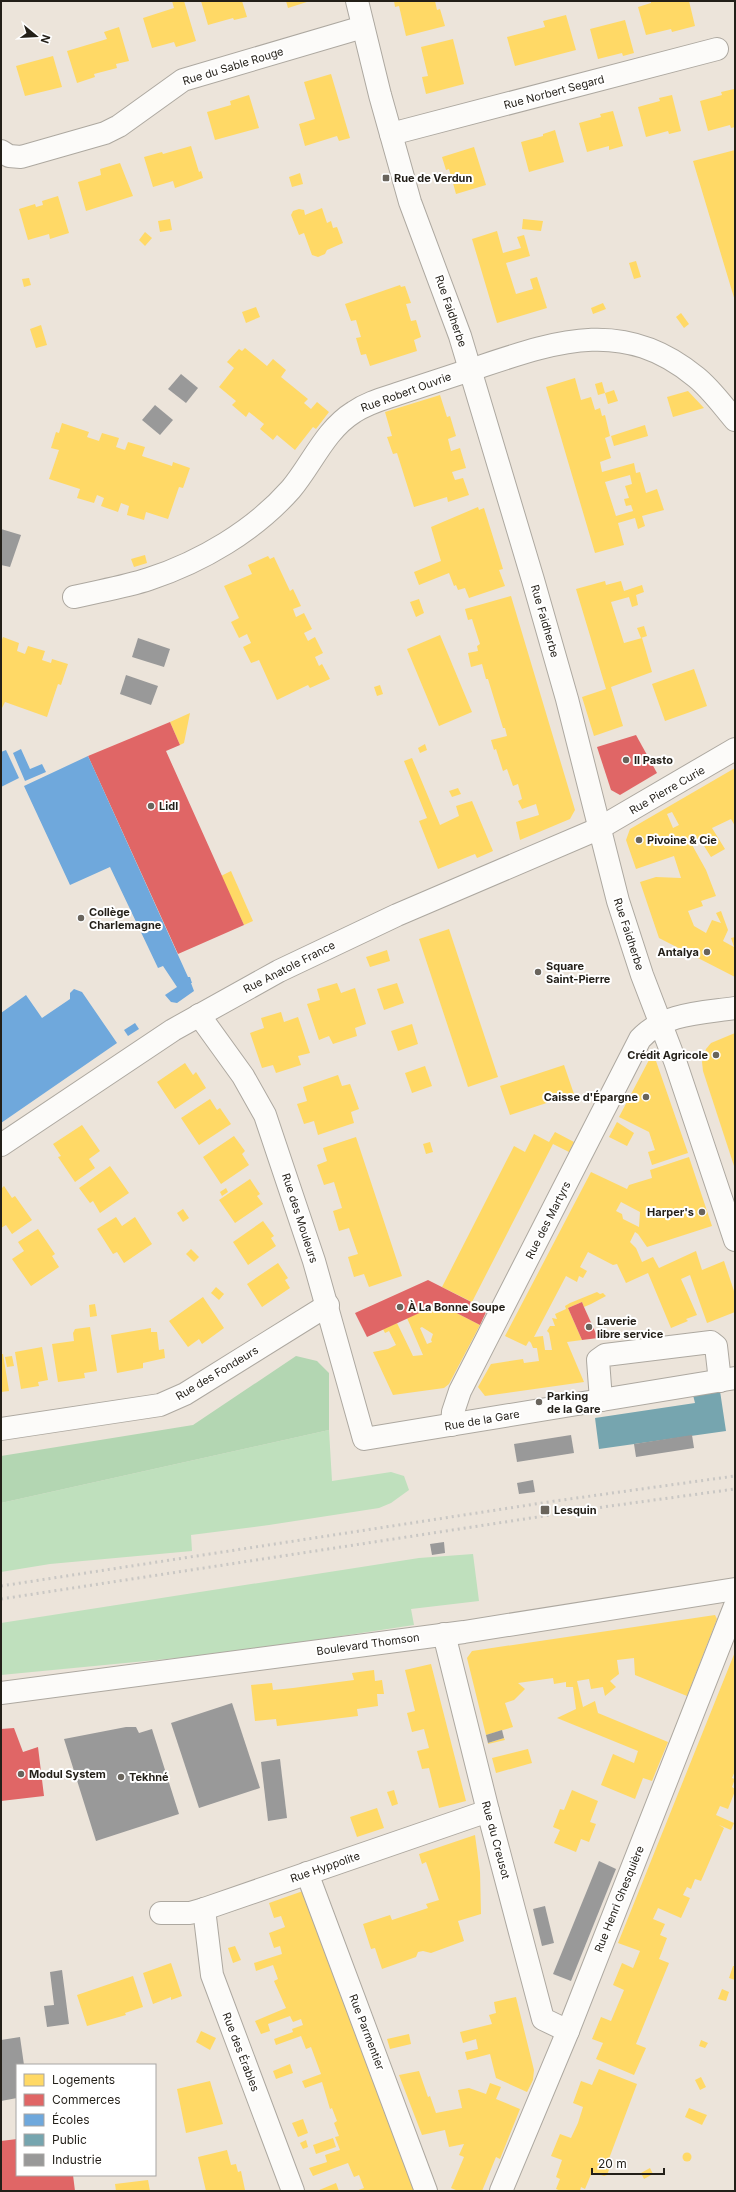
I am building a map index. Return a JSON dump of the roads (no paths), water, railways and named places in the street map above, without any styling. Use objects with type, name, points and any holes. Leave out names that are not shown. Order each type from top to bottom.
[{"type":"street","name":"Rue Faidherbe","points":[[357,1],[410,202],[448,300],[567,699],[598,830],[620,908],[659,1023],[675,1061],[735,1240]]},
{"type":"street","name":"Rue du Sable Rouge","points":[[1,151],[9,156],[21,157],[105,133],[130,120],[183,80],[363,27]]},
{"type":"street","name":"Rue Norbert Segard","points":[[391,134],[717,49]]},
{"type":"street","name":"Rue Robert Ouvrie","points":[[74,596],[147,580],[174,570],[207,554],[265,515],[297,482],[325,439],[354,411],[372,403],[470,370],[564,342],[591,339],[623,342],[649,349],[683,367],[705,384],[735,420]]},
{"type":"street","name":"Rue Pierre Curie","points":[[598,830],[735,749]]},
{"type":"street","name":"Rue Anatole France","points":[[1,1145],[173,1030],[199,1015],[332,945],[397,915],[598,830]]},
{"type":"street","points":[[659,1023],[684,1016],[735,1008]]},
{"type":"street","name":"Rue des Mouleurs","points":[[199,1015],[243,1076],[266,1115],[328,1305],[364,1439]]},
{"type":"street","name":"Rue des Martyrs","points":[[452,1425],[452,1412],[460,1391],[637,1044],[648,1030],[659,1023]]},
{"type":"street","name":"Rue des Fondeurs","points":[[1,1429],[160,1405],[186,1394],[328,1305]]},
{"type":"street","points":[[601,1400],[597,1368],[598,1360],[605,1355],[711,1342],[716,1346],[728,1379]]},
{"type":"street","name":"Rue de la Gare","points":[[364,1439],[728,1379]]},
{"type":"street","name":"Boulevard Thomson","points":[[1,1693],[444,1634],[735,1589]]},
{"type":"street","name":"Rue Henri Ghesquière","points":[[501,2191],[568,2031],[735,1606]]},
{"type":"street","name":"Rue du Creusot","points":[[444,1634],[488,1811],[543,2019],[568,2031]]},
{"type":"street","name":"Rue Hyppolite","points":[[161,1913],[190,1913],[204,1909],[488,1811]]},
{"type":"street","name":"Rue Parmentier","points":[[307,1873],[426,2191]]},
{"type":"street","name":"Rue des Érables","points":[[204,1909],[212,1975],[293,2191]]},
{"type":"railway","points":[[1,1586],[555,1501],[735,1476]]},
{"type":"railway","points":[[1,1599],[603,1507],[735,1489]]},
{"type":"place","name":"Rue de Verdun","points":[[386,178]]},
{"type":"place","name":"Il Pasto","points":[[626,760]]},
{"type":"place","name":"Lidl","points":[[151,806]]},
{"type":"place","name":"Pivoine & Cie","points":[[639,840]]},
{"type":"place","name":"Collège Charlemagne","points":[[81,918]]},
{"type":"place","name":"Antalya","points":[[707,952]]},
{"type":"place","name":"Square Saint-Pierre","points":[[538,972]]},
{"type":"place","name":"Crédit Agricole","points":[[716,1055]]},
{"type":"place","name":"Caisse d'Épargne","points":[[646,1097]]},
{"type":"place","name":"Harper's","points":[[702,1212]]},
{"type":"place","name":"À La Bonne Soupe","points":[[400,1307]]},
{"type":"place","name":"Laverie libre service","points":[[589,1327]]},
{"type":"place","name":"Parking de la Gare","points":[[539,1402]]},
{"type":"place","name":"Lesquin","points":[[545,1510]]},
{"type":"place","name":"Modul System","points":[[21,1774]]},
{"type":"place","name":"Tekhné","points":[[121,1777]]}]
